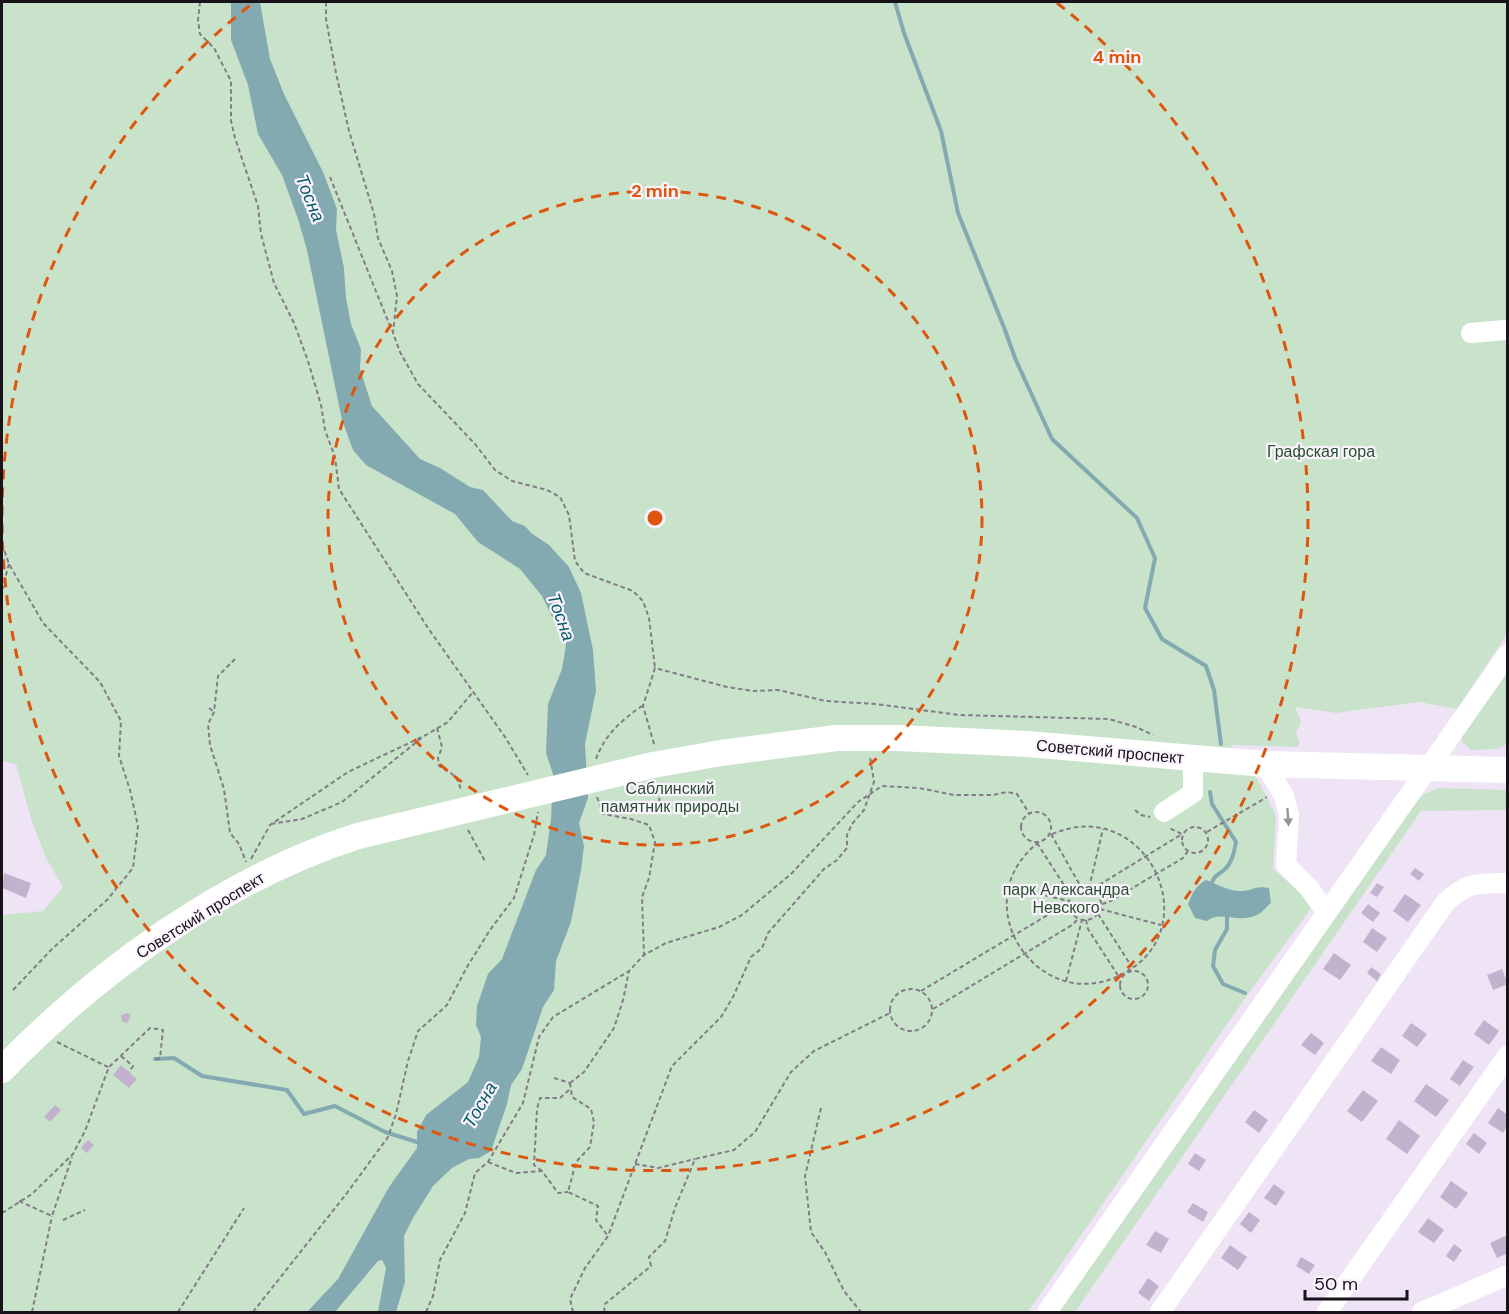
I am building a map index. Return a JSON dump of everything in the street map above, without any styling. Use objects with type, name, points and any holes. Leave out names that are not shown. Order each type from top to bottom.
[{"type":"main road","name":"Советский проспект","points":[[2,1070],[39,1032],[89,988],[193,916],[254,879],[293,860],[336,843],[655,762],[836,738],[855,738],[1027,744],[1265,764],[1428,770],[1508,770]]},
{"type":"street","points":[[1471,333],[1507,325]]},
{"type":"street","points":[[1047,1312],[1508,654]]},
{"type":"street","points":[[1164,812],[1193,793],[1193,759]]},
{"type":"street","points":[[1265,764],[1284,796],[1289,815],[1286,865],[1309,888],[1326,912]]},
{"type":"street","points":[[1160,1312],[1445,903],[1459,890],[1480,883],[1508,883]]},
{"type":"street","points":[[1327,1312],[1508,1056]]},
{"type":"street","points":[[1422,1312],[1508,1275]]},
{"type":"path","points":[[200,2],[198,20],[200,34],[214,48],[231,81],[231,122],[235,138],[258,206],[261,234],[274,283],[294,323],[308,361],[321,405],[325,430],[335,457],[339,489],[428,628],[505,737],[531,782]]},
{"type":"path","points":[[326,2],[336,73],[349,131],[372,206],[378,238],[392,271],[397,296],[393,333]]},
{"type":"path","points":[[330,177],[400,352],[418,384],[475,444],[495,470],[512,481],[547,490],[560,497],[569,515],[575,561],[584,573],[633,591],[643,601],[649,618],[655,668],[643,706],[655,762],[661,810]]},
{"type":"path","points":[[2,544],[9,564],[43,623],[99,682],[121,721],[119,756],[138,826],[133,868],[107,900],[53,948],[13,990]]},
{"type":"path","points":[[2,590],[9,564]]},
{"type":"path","points":[[235,659],[218,676],[214,712],[208,724],[210,745],[224,789],[230,833],[239,844],[248,865],[270,825],[348,772],[426,735]]},
{"type":"path","points":[[655,668],[727,687],[753,691],[778,690],[826,701],[876,704],[959,715],[1109,719],[1154,735]]},
{"type":"path","points":[[270,825],[302,819],[342,802],[426,735],[448,722],[473,692]]},
{"type":"path","points":[[596,760],[602,743],[621,721],[643,706]]},
{"type":"path","points":[[209,708],[214,712]]},
{"type":"path","points":[[437,728],[442,747],[438,758],[439,766],[459,781],[465,811],[486,863]]},
{"type":"path","points":[[572,1312],[570,1299],[585,1268],[608,1236],[672,1066],[721,1017],[751,957],[762,948],[768,933],[824,869],[837,860],[847,848],[852,824],[864,810],[872,791],[874,775],[868,748]]},
{"type":"path","points":[[426,1312],[434,1296],[440,1260],[465,1213],[475,1173],[488,1162],[523,1103],[539,1037],[554,1017],[629,970],[644,955],[666,943],[719,927],[742,915],[791,874],[844,817],[872,791],[882,786],[919,788],[954,795],[993,795],[1007,792],[1017,794],[1029,813]]},
{"type":"path","points":[[596,792],[603,814],[632,819],[649,825],[655,842],[649,878],[642,897],[644,955]]},
{"type":"path","points":[[1206,833],[1272,794]]},
{"type":"path","points":[[253,1312],[388,1137],[418,1031],[447,1005],[466,967],[514,898],[534,835],[539,816],[538,807]]},
{"type":"path","points":[[1038,843],[1030,842],[1022,835],[1020,825],[1029,813],[1039,812],[1048,818],[1052,828],[1049,835]]},
{"type":"path","points":[[1094,890],[1182,834],[1189,827],[1199,827],[1206,833],[1208,838],[1206,847],[1198,853],[1188,851],[1182,844],[1182,834]]},
{"type":"path","points":[[1072,828],[1103,829],[1122,836],[1146,856],[1157,873],[1163,893],[1161,925],[1153,945],[1134,969],[1119,978],[1088,984],[1066,981],[1042,971],[1024,954],[1013,936],[1008,917],[1009,887],[1016,867],[1038,843],[1049,835],[1072,828]]},
{"type":"path","points":[[1089,888],[1103,829]]},
{"type":"path","points":[[1175,833],[1182,834]]},
{"type":"path","points":[[1049,835],[1082,888]]},
{"type":"path","points":[[1038,843],[1071,896]]},
{"type":"path","points":[[1101,904],[1109,902],[1183,858],[1188,851]]},
{"type":"path","points":[[1009,887],[1069,901]]},
{"type":"path","points":[[1082,888],[1094,890],[1101,899],[1101,909],[1098,914],[1086,920],[1080,919],[1070,911],[1069,906],[1071,896],[1082,888]]},
{"type":"path","points":[[921,991],[1061,907],[1069,906]]},
{"type":"path","points":[[1101,909],[1161,925]]},
{"type":"path","points":[[1086,920],[1088,928],[1119,978],[1119,987],[1124,995],[1132,999],[1140,998],[1146,991],[1148,982],[1143,974],[1134,969],[1098,914]]},
{"type":"path","points":[[933,1009],[928,998],[921,991],[912,989],[900,992],[891,1002],[894,1023],[900,1028],[914,1030],[926,1024],[933,1009],[1080,919]]},
{"type":"path","points":[[1066,981],[1080,919]]},
{"type":"path","points":[[570,1083],[584,1072],[614,1028],[624,1000],[629,970]]},
{"type":"path","points":[[635,1164],[658,1168],[734,1150],[755,1132],[791,1072],[814,1051],[891,1013]]},
{"type":"path","points":[[32,1312],[52,1216],[73,1154],[85,1131],[109,1067],[150,1028],[163,1030],[160,1058],[155,1060]]},
{"type":"path","points":[[39,1032],[109,1067]]},
{"type":"path","points":[[121,1056],[133,1066],[129,1072]]},
{"type":"path","points":[[554,1078],[570,1083]]},
{"type":"path","points":[[568,1192],[576,1162],[590,1148],[594,1122],[591,1108],[572,1097],[570,1083]]},
{"type":"path","points":[[570,1089],[560,1098],[540,1098],[537,1109],[534,1165],[542,1171],[558,1193],[568,1192],[599,1207],[596,1220],[608,1236]]},
{"type":"path","points":[[821,1108],[805,1176],[811,1232],[825,1252],[844,1291],[861,1312]]},
{"type":"path","points":[[2,1213],[32,1194],[73,1154]]},
{"type":"path","points":[[604,1312],[605,1304],[651,1266],[649,1257],[665,1241],[675,1208],[695,1159]]},
{"type":"path","points":[[488,1162],[516,1173],[542,1171]]},
{"type":"path","points":[[19,1201],[52,1216]]},
{"type":"path","points":[[178,1312],[244,1208]]},
{"type":"path","points":[[63,1220],[85,1210]]},
{"type":"green space","name":"Саблинский памятник природы","points":[[2,2],[1507,2],[1507,634],[1457,709],[1419,702],[1336,713],[1295,707],[1301,721],[1296,733],[1300,743],[1297,747],[1231,745],[1258,780],[1276,815],[1273,869],[1305,896],[1312,907],[1243,1001],[1028,1312],[2,1312],[2,915],[43,911],[63,887],[46,858],[31,819],[16,764],[2,761]]},
{"type":"green space","points":[[1507,660],[1507,744],[1497,749],[1471,750],[1462,742],[1462,728]]},
{"type":"green space","points":[[1439,788],[1507,790],[1507,810],[1421,811],[1075,1312],[1055,1312],[1412,804],[1424,794]]},
{"type":"water","name":"Тосна","points":[[231,2],[260,2],[270,59],[284,94],[323,172],[337,209],[336,230],[344,268],[346,298],[351,324],[361,349],[360,369],[372,406],[420,459],[440,468],[470,487],[483,490],[512,521],[525,526],[549,545],[569,567],[581,593],[593,650],[596,691],[585,744],[588,798],[579,823],[584,846],[571,922],[556,961],[554,990],[543,1007],[522,1069],[511,1085],[491,1151],[452,1168],[433,1186],[404,1236],[405,1282],[396,1312],[378,1312],[386,1268],[382,1260],[378,1261],[335,1312],[307,1312],[338,1279],[389,1187],[417,1148],[417,1132],[426,1115],[468,1082],[479,1057],[481,1037],[476,1025],[477,1006],[488,974],[502,959],[536,870],[546,855],[551,819],[553,774],[546,753],[548,704],[562,669],[566,645],[542,596],[520,569],[478,542],[455,514],[366,465],[353,450],[342,420],[307,250],[298,219],[282,175],[258,134],[248,85],[231,40]]},
{"type":"water","points":[[1206,880],[1236,891],[1260,887],[1269,888],[1271,903],[1259,914],[1250,917],[1218,917],[1207,921],[1195,918],[1188,904],[1197,887]]},
{"type":"building","points":[[1415,868],[1424,874],[1419,881],[1410,874]]},
{"type":"building","points":[[4,873],[31,883],[26,898],[2,888]]},
{"type":"building","points":[[1377,883],[1384,887],[1377,897],[1370,893]]},
{"type":"building","points":[[1405,894],[1421,905],[1408,922],[1393,911]]},
{"type":"building","points":[[1368,904],[1380,913],[1373,922],[1361,913]]},
{"type":"building","points":[[1372,928],[1387,938],[1377,952],[1363,942]]},
{"type":"building","points":[[1334,953],[1351,965],[1340,980],[1323,969]]},
{"type":"building","points":[[1371,967],[1381,974],[1377,981],[1367,973]]},
{"type":"building","points":[[1502,969],[1508,984],[1493,990],[1487,975]]},
{"type":"building","points":[[128,1013],[131,1016],[127,1023],[122,1022],[121,1015]]},
{"type":"building","points":[[1484,1020],[1499,1031],[1489,1045],[1474,1034]]},
{"type":"building","points":[[1411,1023],[1427,1034],[1417,1047],[1402,1036]]},
{"type":"building","points":[[1311,1033],[1324,1043],[1315,1055],[1301,1045]]},
{"type":"building","points":[[1381,1047],[1400,1060],[1391,1074],[1371,1061]]},
{"type":"building","points":[[1463,1060],[1474,1067],[1460,1086],[1450,1079]]},
{"type":"building","points":[[121,1065],[137,1079],[129,1088],[113,1075]]},
{"type":"building","points":[[1426,1084],[1449,1100],[1436,1117],[1414,1101]]},
{"type":"building","points":[[1363,1090],[1378,1101],[1362,1122],[1347,1111]]},
{"type":"building","points":[[55,1105],[61,1110],[50,1122],[44,1117]]},
{"type":"building","points":[[1498,1108],[1508,1115],[1508,1125],[1503,1133],[1488,1123]]},
{"type":"building","points":[[1254,1110],[1268,1120],[1259,1133],[1245,1122]]},
{"type":"building","points":[[1399,1120],[1420,1136],[1407,1154],[1386,1139]]},
{"type":"building","points":[[1474,1133],[1487,1143],[1479,1154],[1466,1144]]},
{"type":"building","points":[[88,1140],[94,1145],[87,1153],[81,1148]]},
{"type":"building","points":[[1195,1153],[1206,1160],[1199,1171],[1188,1164]]},
{"type":"building","points":[[1451,1181],[1468,1193],[1456,1209],[1440,1197]]},
{"type":"building","points":[[1274,1184],[1285,1192],[1276,1206],[1264,1198]]},
{"type":"building","points":[[1193,1203],[1208,1212],[1203,1222],[1187,1212]]},
{"type":"building","points":[[1249,1212],[1260,1220],[1251,1233],[1240,1224]]},
{"type":"building","points":[[1428,1218],[1444,1230],[1434,1243],[1418,1232]]},
{"type":"building","points":[[1155,1231],[1169,1239],[1161,1253],[1146,1245]]},
{"type":"building","points":[[1505,1236],[1508,1241],[1508,1253],[1497,1258],[1490,1243]]},
{"type":"building","points":[[1454,1244],[1462,1250],[1454,1262],[1446,1256]]},
{"type":"building","points":[[1230,1245],[1247,1257],[1238,1270],[1221,1258]]},
{"type":"building","points":[[1301,1257],[1315,1265],[1309,1274],[1296,1266]]},
{"type":"building","points":[[1148,1278],[1159,1286],[1149,1301],[1138,1293]]},
{"type":"waterway","points":[[895,2],[904,33],[941,131],[958,213],[1015,358],[1052,439],[1137,518],[1155,558],[1145,608],[1162,639],[1206,666],[1214,690],[1221,744]]},
{"type":"waterway","points":[[1210,792],[1212,804],[1236,842],[1229,864],[1214,878],[1211,885]]},
{"type":"waterway","points":[[1227,914],[1227,929],[1215,950],[1213,966],[1223,984],[1245,993]]},
{"type":"waterway","points":[[155,1059],[174,1058],[202,1076],[287,1090],[304,1114],[335,1106],[385,1132],[417,1142]]},
{"type":"park label","name":"Графская гора","points":[[1321,451]]},
{"type":"park label","name":"парк Александра Невского","points":[[1066,898]]}]
